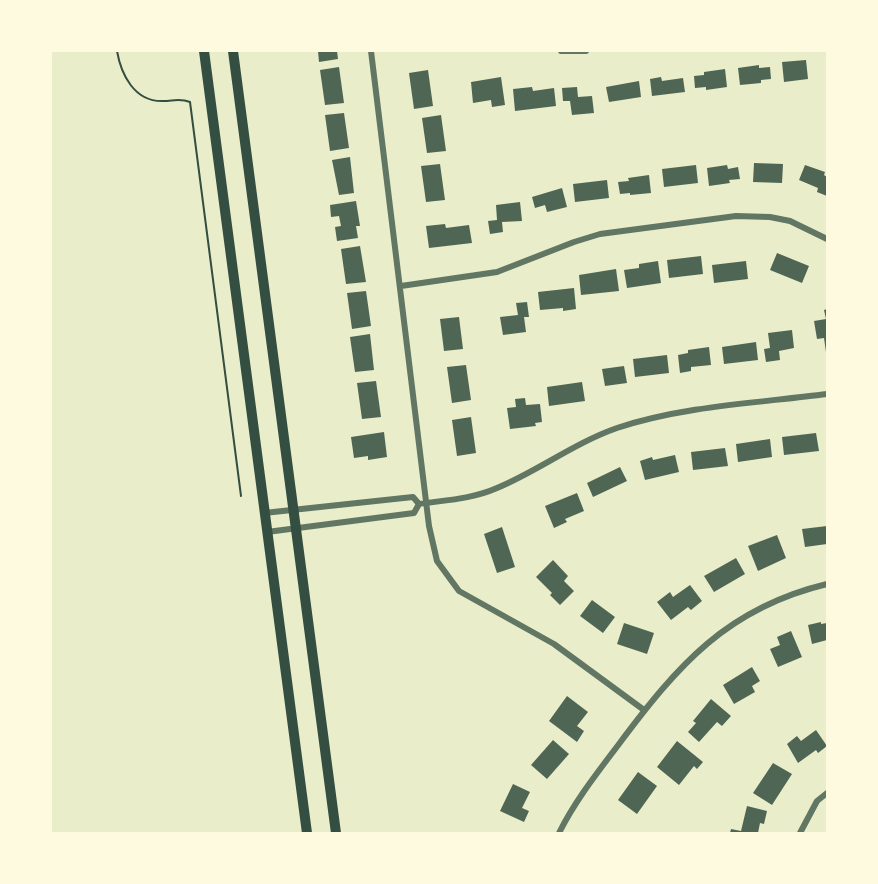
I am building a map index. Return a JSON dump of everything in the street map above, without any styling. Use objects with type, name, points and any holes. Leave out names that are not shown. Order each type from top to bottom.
[{"type":"main road","points":[[204,51],[307,833]]},
{"type":"main road","points":[[233,51],[336,833]]},
{"type":"street","points":[[371,51],[401,286],[423,504],[438,561],[459,591],[554,644],[645,710]]},
{"type":"street","points":[[561,51],[586,51]]},
{"type":"street","points":[[401,286],[497,272],[600,234],[736,216],[770,217],[790,221],[827,239]]},
{"type":"street","points":[[267,532],[414,513],[423,504],[472,497],[498,488],[588,440],[644,420],[683,412],[827,394]]},
{"type":"street","points":[[264,513],[413,497],[423,504]]},
{"type":"street","points":[[559,833],[590,782],[684,664],[715,636],[773,602],[827,584]]},
{"type":"street","points":[[800,833],[817,801],[827,793]]},
{"type":"path","points":[[117,51],[126,81],[137,92],[161,102],[182,99],[191,102],[241,496]]},
{"type":"building","points":[[318,51],[337,51],[338,59],[319,62]]},
{"type":"building","points":[[806,60],[808,79],[784,82],[782,62]]},
{"type":"building","points":[[759,65],[759,68],[770,67],[771,79],[740,85],[738,68]]},
{"type":"building","points":[[339,67],[344,103],[325,105],[320,70]]},
{"type":"building","points":[[725,69],[727,87],[706,90],[706,87],[695,88],[694,76]]},
{"type":"building","points":[[428,70],[433,106],[414,109],[409,73]]},
{"type":"building","points":[[501,77],[505,105],[492,107],[491,100],[473,103],[471,82]]},
{"type":"building","points":[[661,77],[662,81],[683,78],[685,92],[652,96],[650,79]]},
{"type":"building","points":[[639,81],[641,97],[609,102],[606,87]]},
{"type":"building","points":[[532,87],[533,91],[554,88],[556,106],[515,111],[513,89]]},
{"type":"building","points":[[577,87],[578,97],[592,96],[594,113],[572,115],[570,101],[563,101],[562,88]]},
{"type":"building","points":[[344,113],[349,148],[330,151],[325,115]]},
{"type":"building","points":[[441,115],[446,151],[427,153],[422,118]]},
{"type":"building","points":[[350,157],[354,193],[339,195],[332,160]]},
{"type":"building","points":[[754,163],[783,164],[782,183],[753,182]]},
{"type":"building","points":[[440,164],[445,200],[426,202],[421,166]]},
{"type":"building","points":[[696,165],[698,183],[664,187],[662,169]]},
{"type":"building","points":[[727,165],[728,169],[738,167],[740,179],[709,186],[707,168]]},
{"type":"building","points":[[805,165],[825,172],[827,196],[817,192],[818,188],[799,180]]},
{"type":"building","points":[[649,175],[651,193],[620,194],[618,182]]},
{"type":"building","points":[[607,180],[609,198],[575,202],[573,184]]},
{"type":"building","points":[[562,188],[567,207],[547,212],[545,205],[535,208],[532,197]]},
{"type":"building","points":[[356,201],[360,226],[356,226],[358,238],[337,241],[335,227],[341,226],[339,216],[331,217],[330,205]]},
{"type":"building","points":[[520,202],[522,221],[502,222],[503,232],[490,234],[488,221],[497,220],[496,205]]},
{"type":"building","points":[[445,224],[446,228],[469,225],[472,243],[429,248],[426,226]]},
{"type":"building","points":[[360,246],[366,282],[346,284],[341,249]]},
{"type":"building","points":[[777,253],[809,266],[802,283],[770,270]]},
{"type":"building","points":[[701,256],[703,274],[669,278],[667,260]]},
{"type":"building","points":[[658,261],[661,283],[627,288],[624,270]]},
{"type":"building","points":[[746,261],[748,279],[714,283],[712,265]]},
{"type":"building","points":[[616,269],[619,291],[581,295],[579,275]]},
{"type":"building","points":[[574,288],[576,309],[540,310],[538,292]]},
{"type":"building","points":[[366,291],[371,326],[352,329],[347,293]]},
{"type":"building","points":[[527,302],[529,317],[524,317],[526,332],[503,335],[500,317],[518,315],[516,303]]},
{"type":"building","points":[[827,309],[826,352],[824,338],[817,339],[814,321],[826,319],[824,310]]},
{"type":"building","points":[[459,317],[463,349],[444,351],[440,319]]},
{"type":"building","points":[[792,330],[794,348],[779,351],[780,360],[766,362],[764,349],[770,348],[768,333]]},
{"type":"building","points":[[370,334],[374,370],[355,372],[350,337]]},
{"type":"building","points":[[756,342],[758,360],[724,364],[722,347]]},
{"type":"building","points":[[709,347],[711,365],[691,367],[691,371],[680,373],[678,355],[688,353],[688,350]]},
{"type":"building","points":[[667,355],[669,373],[635,377],[633,359]]},
{"type":"building","points":[[466,365],[471,400],[452,403],[447,367]]},
{"type":"building","points":[[624,366],[627,383],[605,386],[602,369]]},
{"type":"building","points":[[376,381],[381,417],[362,419],[357,383]]},
{"type":"building","points":[[582,382],[585,401],[549,406],[547,387]]},
{"type":"building","points":[[525,398],[526,405],[540,404],[542,422],[535,423],[536,426],[510,429],[507,408],[516,407],[515,399]]},
{"type":"building","points":[[471,417],[476,453],[457,456],[452,420]]},
{"type":"building","points":[[384,432],[387,457],[368,460],[368,456],[354,458],[351,437]]},
{"type":"building","points":[[816,433],[819,451],[784,455],[782,437]]},
{"type":"building","points":[[770,439],[772,457],[738,462],[736,444]]},
{"type":"building","points":[[725,448],[728,466],[693,470],[691,452]]},
{"type":"building","points":[[675,455],[679,472],[645,480],[640,461]]},
{"type":"building","points":[[620,467],[627,481],[593,497],[587,483]]},
{"type":"building","points":[[577,493],[584,511],[565,519],[567,522],[554,528],[545,506]]},
{"type":"building","points":[[827,526],[827,544],[805,547],[802,529]]},
{"type":"building","points":[[502,527],[515,567],[497,573],[484,534]]},
{"type":"building","points":[[777,535],[786,558],[758,571],[748,546]]},
{"type":"building","points":[[736,558],[745,574],[714,592],[704,576]]},
{"type":"building","points":[[553,560],[568,576],[564,581],[574,591],[560,605],[536,577]]},
{"type":"building","points":[[690,585],[702,601],[691,610],[688,607],[671,620],[657,602],[670,592],[673,597]]},
{"type":"building","points":[[592,600],[615,617],[603,633],[580,616]]},
{"type":"building","points":[[624,623],[654,633],[647,654],[617,644]]},
{"type":"building","points":[[827,623],[827,640],[812,644],[808,625]]},
{"type":"building","points":[[791,631],[802,657],[778,667],[770,649],[780,645],[777,637]]},
{"type":"building","points":[[752,667],[760,681],[752,686],[755,692],[734,704],[723,685]]},
{"type":"building","points":[[567,696],[588,712],[577,726],[584,731],[577,742],[549,721]]},
{"type":"building","points":[[711,699],[731,716],[722,726],[717,722],[699,742],[688,732],[696,723],[693,721]]},
{"type":"building","points":[[816,730],[827,746],[818,753],[816,750],[798,763],[787,744],[797,736],[801,741]]},
{"type":"building","points":[[553,740],[569,754],[547,779],[531,765]]},
{"type":"building","points":[[677,741],[703,762],[697,769],[694,766],[679,785],[657,767]]},
{"type":"building","points":[[773,763],[792,774],[772,805],[753,793]]},
{"type":"building","points":[[638,772],[657,786],[637,814],[618,800]]},
{"type":"building","points":[[513,784],[530,792],[522,808],[529,811],[524,822],[500,811]]},
{"type":"building","points":[[747,806],[767,811],[764,824],[760,823],[758,833],[730,833],[731,829],[741,831]]}]
